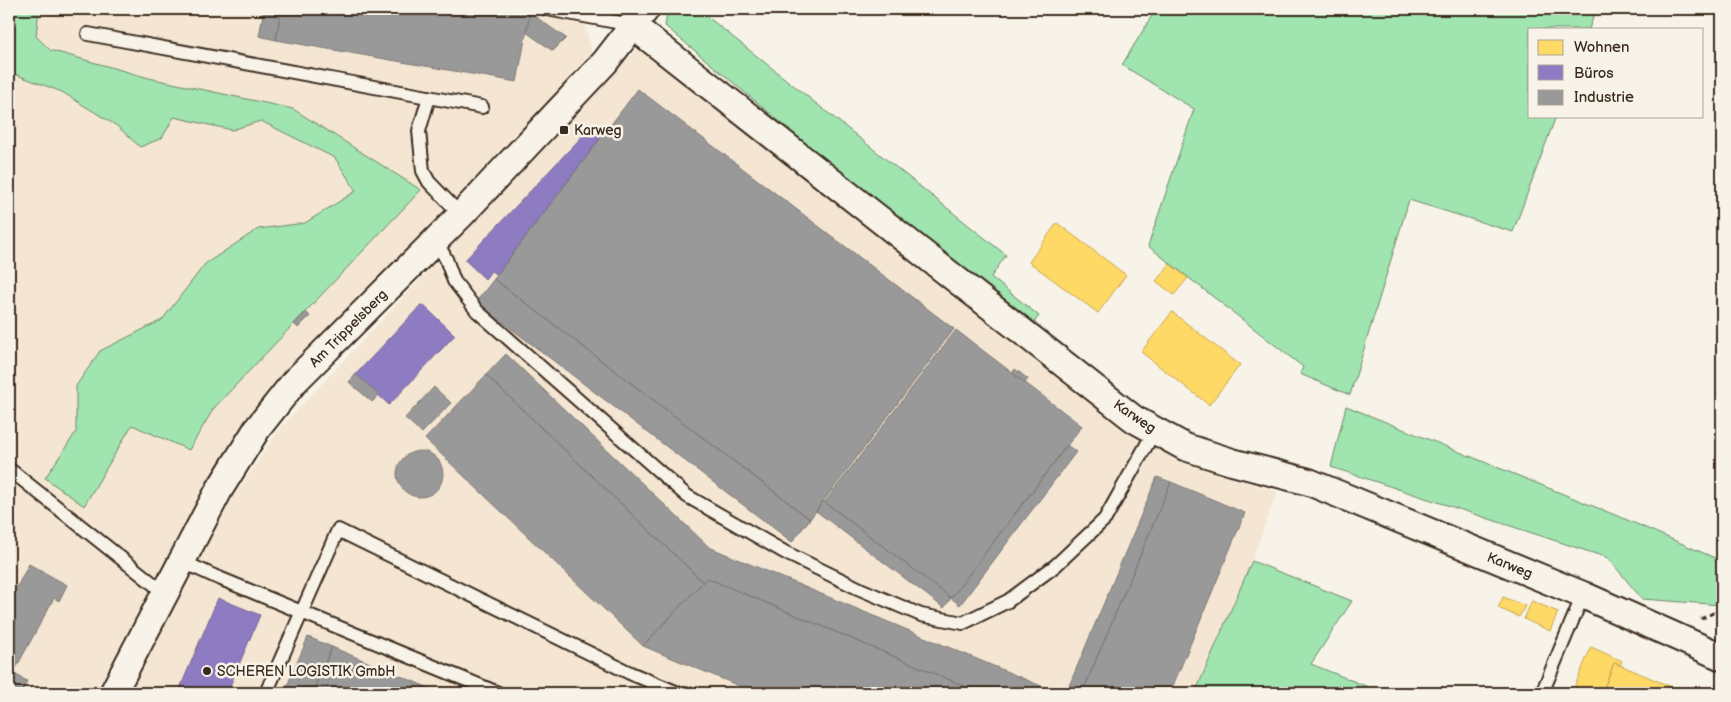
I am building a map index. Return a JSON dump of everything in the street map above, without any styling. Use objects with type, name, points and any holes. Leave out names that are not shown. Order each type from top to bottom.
[{"type":"street","name":"Am Trippelsberg","points":[[112,693],[166,594],[219,490],[257,429],[295,381],[461,215],[604,62],[639,17]]},
{"type":"street","name":"Karweg","points":[[639,17],[1134,419],[1184,447],[1308,482],[1583,595],[1722,657]]},
{"type":"lane","points":[[547,9],[639,17]]},
{"type":"lane","points":[[88,34],[482,106]]},
{"type":"lane","points":[[429,97],[419,131],[423,170],[429,182],[461,215]]},
{"type":"lane","points":[[436,240],[446,259],[454,281],[478,311],[687,496],[786,553],[921,615],[964,623],[1008,601],[1055,566],[1105,519],[1155,430]]},
{"type":"lane","points":[[9,469],[166,594]]},
{"type":"lane","points":[[266,693],[338,530],[621,669],[678,693]]},
{"type":"lane","points":[[182,561],[214,576],[498,693]]},
{"type":"lane","points":[[1542,693],[1583,595]]},
{"type":"shaded area","points":[[9,9],[537,9],[583,19],[594,60],[223,458],[95,693],[9,693]]},
{"type":"shaded area","points":[[644,42],[1117,422],[1179,461],[1277,492],[1252,561],[1195,693],[127,693],[228,505],[281,427]]},
{"type":"green space","points":[[9,9],[39,9],[36,36],[50,50],[149,78],[293,109],[421,190],[214,408],[189,450],[132,425],[84,506],[45,478],[76,432],[76,386],[100,351],[162,320],[205,264],[258,229],[305,223],[356,191],[335,158],[261,121],[232,130],[174,117],[162,138],[140,147],[117,126],[62,92],[9,72]]},
{"type":"green space","points":[[668,9],[700,9],[1006,255],[991,277],[1039,316],[1029,329],[665,26]]},
{"type":"green space","points":[[1156,9],[1596,9],[1589,28],[1528,28],[1528,118],[1555,118],[1513,232],[1409,200],[1350,395],[1300,374],[1303,367],[1148,246],[1194,109],[1122,65]]},
{"type":"green space","points":[[1346,406],[1625,519],[1722,561],[1722,605],[1642,599],[1608,558],[1331,467]]},
{"type":"green space","points":[[1252,561],[1352,601],[1311,664],[1383,693],[1195,693]]},
{"type":"building: Wohnen","points":[[1057,223],[1126,275],[1098,313],[1029,262]]},
{"type":"building: Wohnen","points":[[1170,264],[1188,278],[1174,295],[1156,281]]},
{"type":"building: Wohnen","points":[[1172,312],[1240,365],[1209,405],[1141,352]]},
{"type":"building: Wohnen","points":[[1503,597],[1525,606],[1519,617],[1498,608]]},
{"type":"building: Wohnen","points":[[1532,601],[1558,612],[1550,631],[1524,619]]},
{"type":"building: Wohnen","points":[[1591,647],[1622,661],[1620,665],[1614,663],[1602,693],[1572,693]]},
{"type":"building: Wohnen","points":[[1614,663],[1620,665],[1686,693],[1602,693]]},
{"type":"building: Büros","points":[[590,128],[601,137],[497,274],[491,271],[485,279],[465,260]]},
{"type":"building: Büros","points":[[422,304],[455,335],[389,405],[356,374]]},
{"type":"building: Büros","points":[[218,598],[260,615],[227,693],[178,693]]},
{"type":"building: Industrie","points":[[264,9],[281,9],[276,40],[259,36]]},
{"type":"building: Industrie","points":[[281,9],[505,9],[530,13],[517,82],[276,40]]},
{"type":"building: Industrie","points":[[530,13],[566,38],[553,51],[526,32]]},
{"type":"building: Industrie","points":[[638,89],[954,329],[810,519],[494,279]]},
{"type":"building: Industrie","points":[[494,279],[810,519],[792,542],[476,302]]},
{"type":"building: Industrie","points":[[306,312],[310,316],[298,328],[294,324]]},
{"type":"building: Industrie","points":[[956,330],[1082,426],[951,598],[825,502]]},
{"type":"building: Industrie","points":[[506,354],[709,547],[1058,693],[981,693],[707,578],[703,582],[486,375]]},
{"type":"building: Industrie","points":[[1015,369],[1028,379],[1025,383],[1012,373]]},
{"type":"building: Industrie","points":[[356,374],[379,395],[372,402],[349,382]]},
{"type":"building: Industrie","points":[[486,375],[703,582],[643,646],[425,439]]},
{"type":"building: Industrie","points":[[434,387],[451,403],[422,433],[405,418]]},
{"type":"building: Industrie","points":[[1067,445],[1076,452],[960,605],[951,598]]},
{"type":"building: Industrie","points":[[416,451],[424,451],[433,455],[439,461],[443,474],[439,487],[433,493],[424,497],[416,497],[407,493],[401,487],[397,478],[397,470],[401,461],[407,455]]},
{"type":"building: Industrie","points":[[1157,477],[1171,482],[1082,693],[1066,693]]},
{"type":"building: Industrie","points":[[1171,482],[1245,513],[1170,693],[1082,693]]},
{"type":"building: Industrie","points":[[823,501],[951,598],[944,608],[816,511]]},
{"type":"building: Industrie","points":[[29,564],[67,585],[59,601],[54,598],[16,668],[9,665],[9,602]]},
{"type":"building: Industrie","points":[[707,578],[981,693],[756,693],[643,646]]},
{"type":"building: Industrie","points":[[308,637],[332,647],[312,693],[284,693]]},
{"type":"building: Industrie","points":[[332,647],[441,693],[312,693]]},
{"type":"building: Industrie","points":[[9,671],[27,681],[21,693],[9,693]]},
{"type":"place","name":"Karweg","points":[[564,130]]},
{"type":"place","name":"SCHEREN LOGISTIK GmbH","points":[[207,671]]}]
